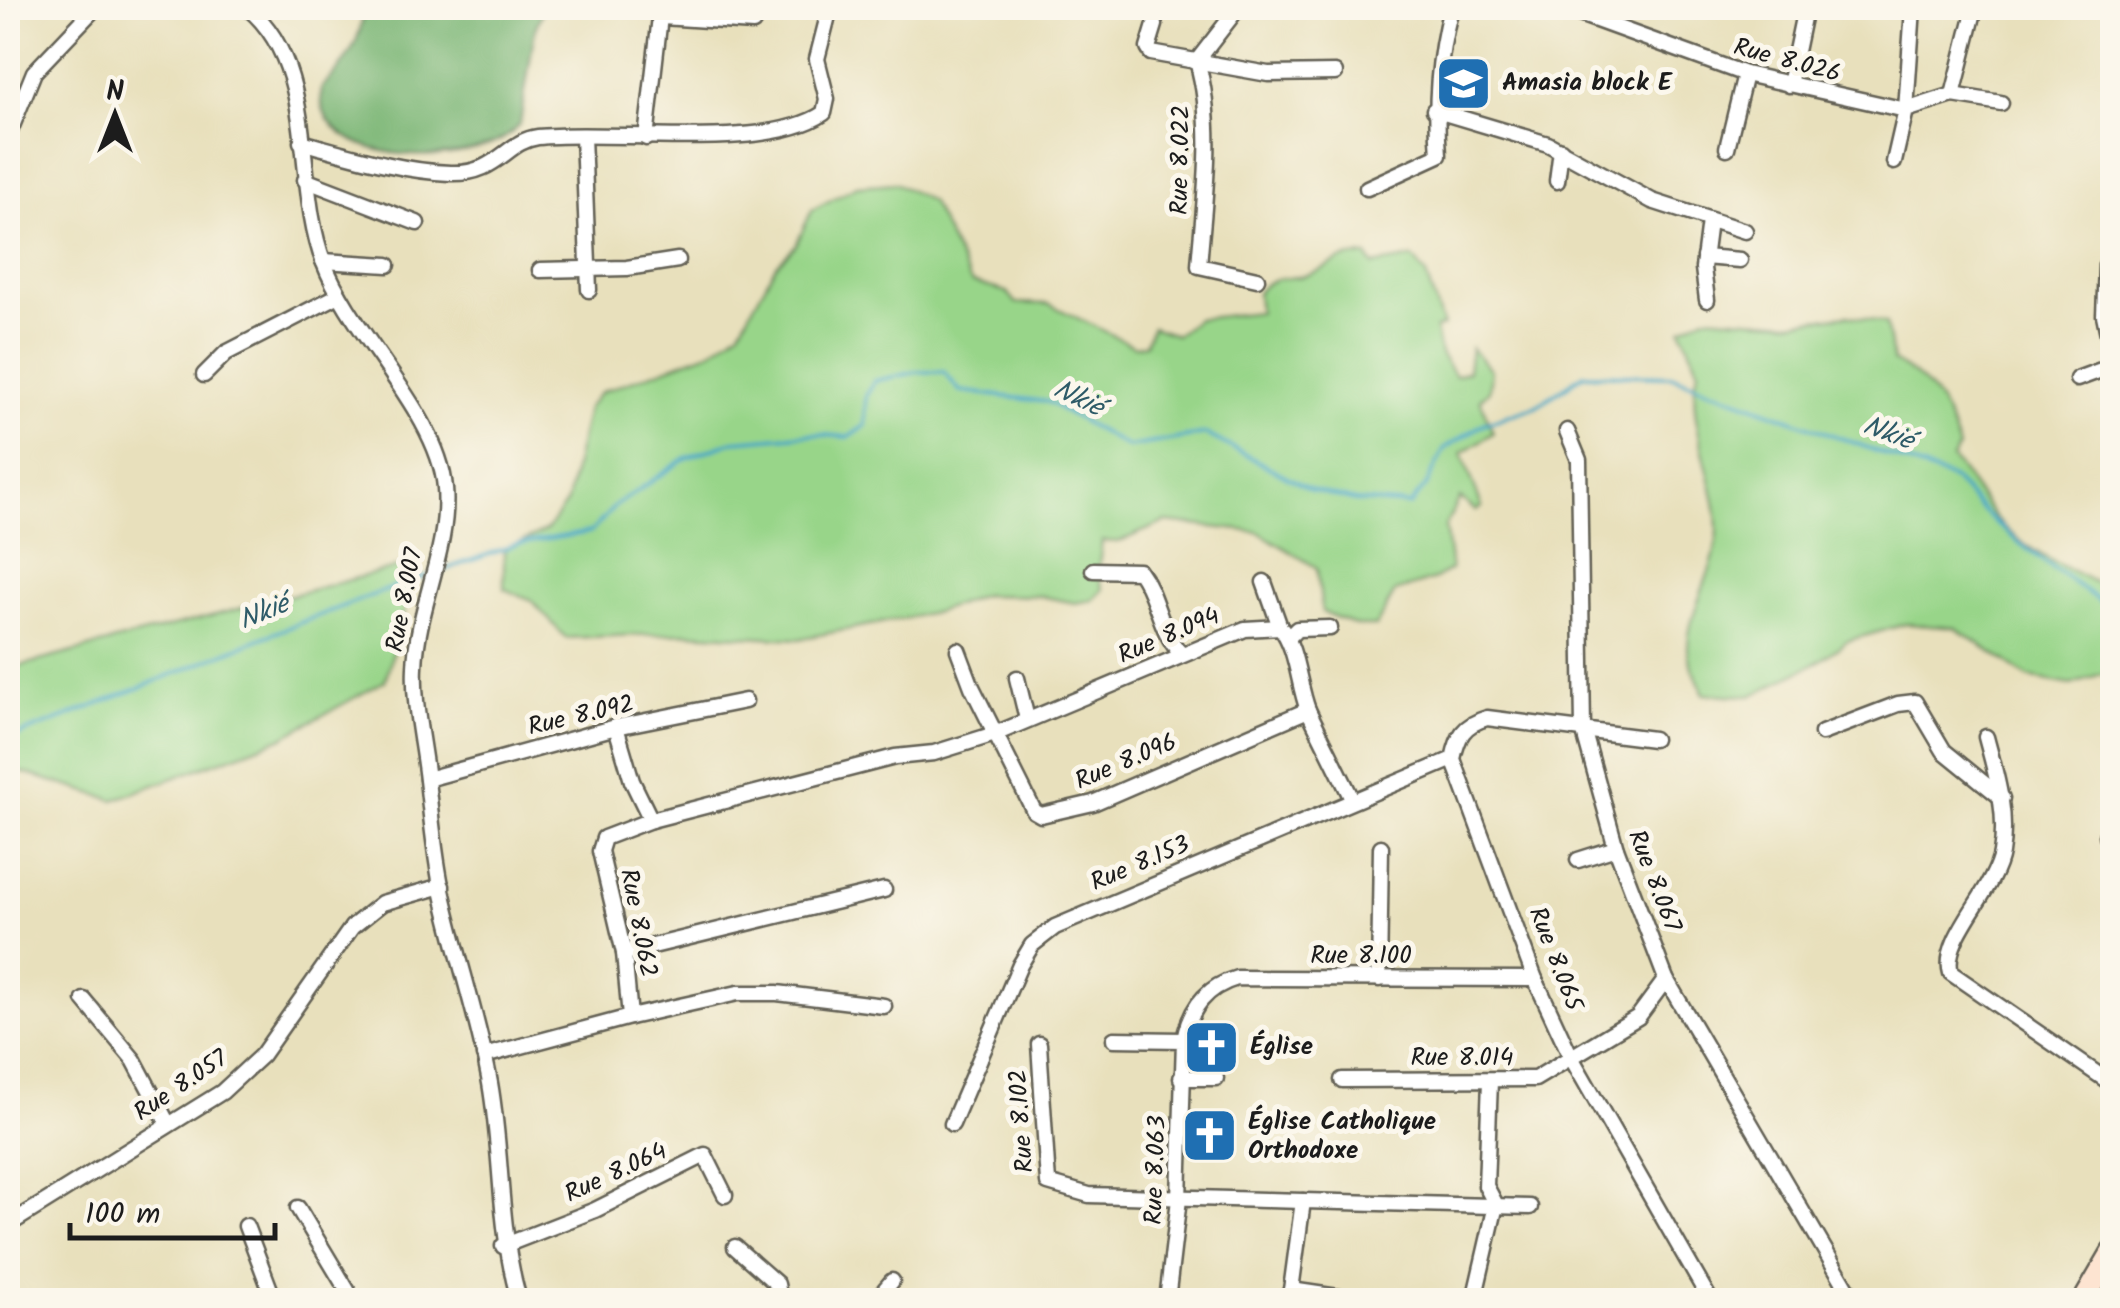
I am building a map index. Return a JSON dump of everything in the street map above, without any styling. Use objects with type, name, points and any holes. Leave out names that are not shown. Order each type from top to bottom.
[{"type":"main road","points":[[2084,1300],[2112,1252]]},
{"type":"street","points":[[8,136],[34,72],[95,8]]},
{"type":"street","name":"Rue 8.007","points":[[248,8],[265,22],[282,50],[323,261],[339,295],[434,446],[445,487],[435,564],[425,596],[414,670],[442,886],[490,1086],[504,1246],[518,1300]]},
{"type":"street","points":[[301,142],[406,169],[453,173],[480,171],[534,137],[646,138],[753,133],[824,113],[827,99],[817,58],[830,8]]},
{"type":"street","points":[[1198,61],[1238,8]]},
{"type":"street","points":[[1367,188],[1439,155],[1434,110],[1441,47],[1452,8]]},
{"type":"street","name":"Rue 8.026","points":[[1564,8],[1596,14],[1744,74],[1906,110]]},
{"type":"street","points":[[1789,86],[1804,8]]},
{"type":"street","points":[[1894,162],[1906,110],[1913,8]]},
{"type":"street","points":[[1953,95],[1975,8]]},
{"type":"street","points":[[646,138],[662,12],[754,24]]},
{"type":"street","points":[[1154,24],[1148,48],[1151,53],[1268,74],[1335,73]]},
{"type":"street","name":"Rue 8.022","points":[[1198,61],[1206,98],[1207,135],[1199,266],[1257,279]]},
{"type":"street","points":[[1728,148],[1744,74]]},
{"type":"street","points":[[1906,110],[1953,95],[2001,102]]},
{"type":"street","points":[[1434,110],[1561,150],[1636,194],[1745,232]]},
{"type":"street","points":[[584,136],[588,290]]},
{"type":"street","points":[[1558,181],[1561,150]]},
{"type":"street","points":[[305,180],[417,223]]},
{"type":"street","points":[[1707,300],[1704,258],[1709,221]]},
{"type":"street","points":[[1704,258],[1740,260]]},
{"type":"street","points":[[540,270],[678,260]]},
{"type":"street","points":[[323,261],[388,265]]},
{"type":"street","points":[[2106,264],[2104,315],[2112,353]]},
{"type":"street","points":[[204,375],[226,352],[339,295]]},
{"type":"street","points":[[2077,379],[2112,366]]},
{"type":"street","name":"Rue 8.067","points":[[1567,432],[1580,468],[1583,729],[1616,848],[1666,979],[1848,1299]]},
{"type":"street","points":[[1092,570],[1139,570],[1148,583],[1163,629],[1181,654]]},
{"type":"street","points":[[1264,582],[1308,710],[1352,799]]},
{"type":"street","name":"Rue 8.094","points":[[650,820],[895,757],[934,753],[995,734],[1232,632],[1330,628]]},
{"type":"street","name":"Rue 8.096","points":[[958,650],[1034,811],[1050,816],[1092,803],[1308,710]]},
{"type":"street","points":[[1017,678],[1028,719]]},
{"type":"street","name":"Rue 8.092","points":[[428,779],[616,727],[746,701]]},
{"type":"street","points":[[1822,733],[1898,704],[1915,702],[1944,751],[2002,798]]},
{"type":"street","points":[[1453,759],[1458,738],[1469,723],[1487,718],[1654,739]]},
{"type":"street","points":[[616,727],[632,781],[650,820]]},
{"type":"street","points":[[1986,736],[2002,798],[2001,855],[1994,881],[1958,934],[1950,956],[1951,973],[2112,1084]]},
{"type":"street","name":"Rue 8.153","points":[[952,1124],[1032,945],[1096,907],[1453,759]]},
{"type":"street","name":"Rue 8.065","points":[[1453,759],[1535,980],[1572,1059],[1710,1300]]},
{"type":"street","name":"Rue 8.062","points":[[630,1018],[624,953],[600,851],[604,838],[650,820]]},
{"type":"street","points":[[1379,979],[1381,847]]},
{"type":"street","points":[[1578,860],[1616,848]]},
{"type":"street","name":"Rue 8.057","points":[[8,1226],[167,1122],[222,1092],[262,1055],[352,927],[382,903],[442,886]]},
{"type":"street","points":[[624,953],[884,890]]},
{"type":"street","name":"Rue 8.100","points":[[1196,1005],[1217,984],[1237,978],[1535,980]]},
{"type":"street","name":"Rue 8.014","points":[[1342,1080],[1536,1079],[1638,1016],[1666,979]]},
{"type":"street","points":[[484,1056],[738,993],[777,993],[884,1006]]},
{"type":"street","points":[[84,1000],[134,1060],[167,1122]]},
{"type":"street","name":"Rue 8.063","points":[[1167,1300],[1179,1199],[1184,1040],[1196,1005]]},
{"type":"street","points":[[1114,1039],[1184,1040]]},
{"type":"street","name":"Rue 8.102","points":[[1040,1044],[1048,1182],[1089,1195],[1179,1199]]},
{"type":"street","points":[[1181,1078],[1216,1078]]},
{"type":"street","points":[[1474,1300],[1496,1206],[1486,1186],[1490,1081]]},
{"type":"street","name":"Rue 8.064","points":[[504,1246],[595,1210],[705,1155],[725,1195]]},
{"type":"street","points":[[1179,1199],[1530,1207]]},
{"type":"street","points":[[1304,1201],[1289,1295],[1358,1300]]},
{"type":"street","points":[[298,1208],[353,1300]]},
{"type":"street","points":[[246,1226],[274,1300]]},
{"type":"street","points":[[735,1247],[778,1284],[780,1300]]},
{"type":"street","points":[[876,1300],[892,1281]]},
{"type":"green space","points":[[362,8],[544,8],[535,29],[520,124],[501,140],[473,150],[439,155],[403,154],[370,147],[342,134],[325,114],[322,87],[351,51],[360,30]]},
{"type":"green space","points":[[895,183],[930,201],[971,282],[1007,292],[1016,303],[1049,304],[1135,346],[1145,344],[1152,327],[1176,335],[1197,319],[1259,312],[1257,293],[1274,280],[1307,275],[1349,257],[1367,256],[1373,265],[1413,258],[1426,275],[1443,326],[1435,329],[1440,354],[1455,376],[1468,371],[1471,348],[1491,370],[1489,391],[1480,399],[1493,433],[1462,453],[1482,507],[1476,511],[1460,498],[1445,526],[1451,569],[1435,579],[1395,592],[1376,626],[1356,626],[1322,612],[1317,568],[1258,532],[1166,522],[1118,542],[1102,541],[1098,574],[1103,590],[1093,600],[1075,603],[1040,596],[983,595],[936,612],[799,639],[687,633],[566,638],[530,599],[504,589],[504,550],[547,530],[567,502],[587,408],[601,392],[712,351],[740,330],[776,265],[796,245],[812,210],[857,186]]},
{"type":"green space","points":[[1848,315],[1886,323],[1893,361],[1919,378],[1936,397],[1959,448],[1952,459],[2006,529],[2034,550],[2112,592],[2112,675],[2100,674],[2071,685],[2028,677],[1956,628],[1906,624],[1847,641],[1821,660],[1751,696],[1704,694],[1690,661],[1689,635],[1713,560],[1718,530],[1695,406],[1699,370],[1681,328],[1705,316],[1790,322]]},
{"type":"green space","points":[[418,562],[385,681],[281,738],[114,800],[8,768],[8,669]]},
{"type":"waterway","name":"Nkié","points":[[441,571],[518,544],[591,532],[615,506],[686,458],[734,441],[812,434],[848,437],[865,426],[866,396],[874,381],[917,372],[944,372],[960,391],[1048,402],[1128,447],[1206,434],[1312,490],[1355,501],[1410,505],[1426,486],[1444,449],[1483,424],[1537,406],[1584,374],[1673,376],[1955,480],[2009,534],[2112,610]]},
{"type":"waterway","name":"Nkié","points":[[8,739],[321,614],[427,576]]},
{"type":"place","name":"Amasia block E","points":[[1463,83]]},
{"type":"place","name":"Église","points":[[1211,1047]]},
{"type":"place","name":"Église Catholique Orthodoxe","points":[[1209,1136]]}]
